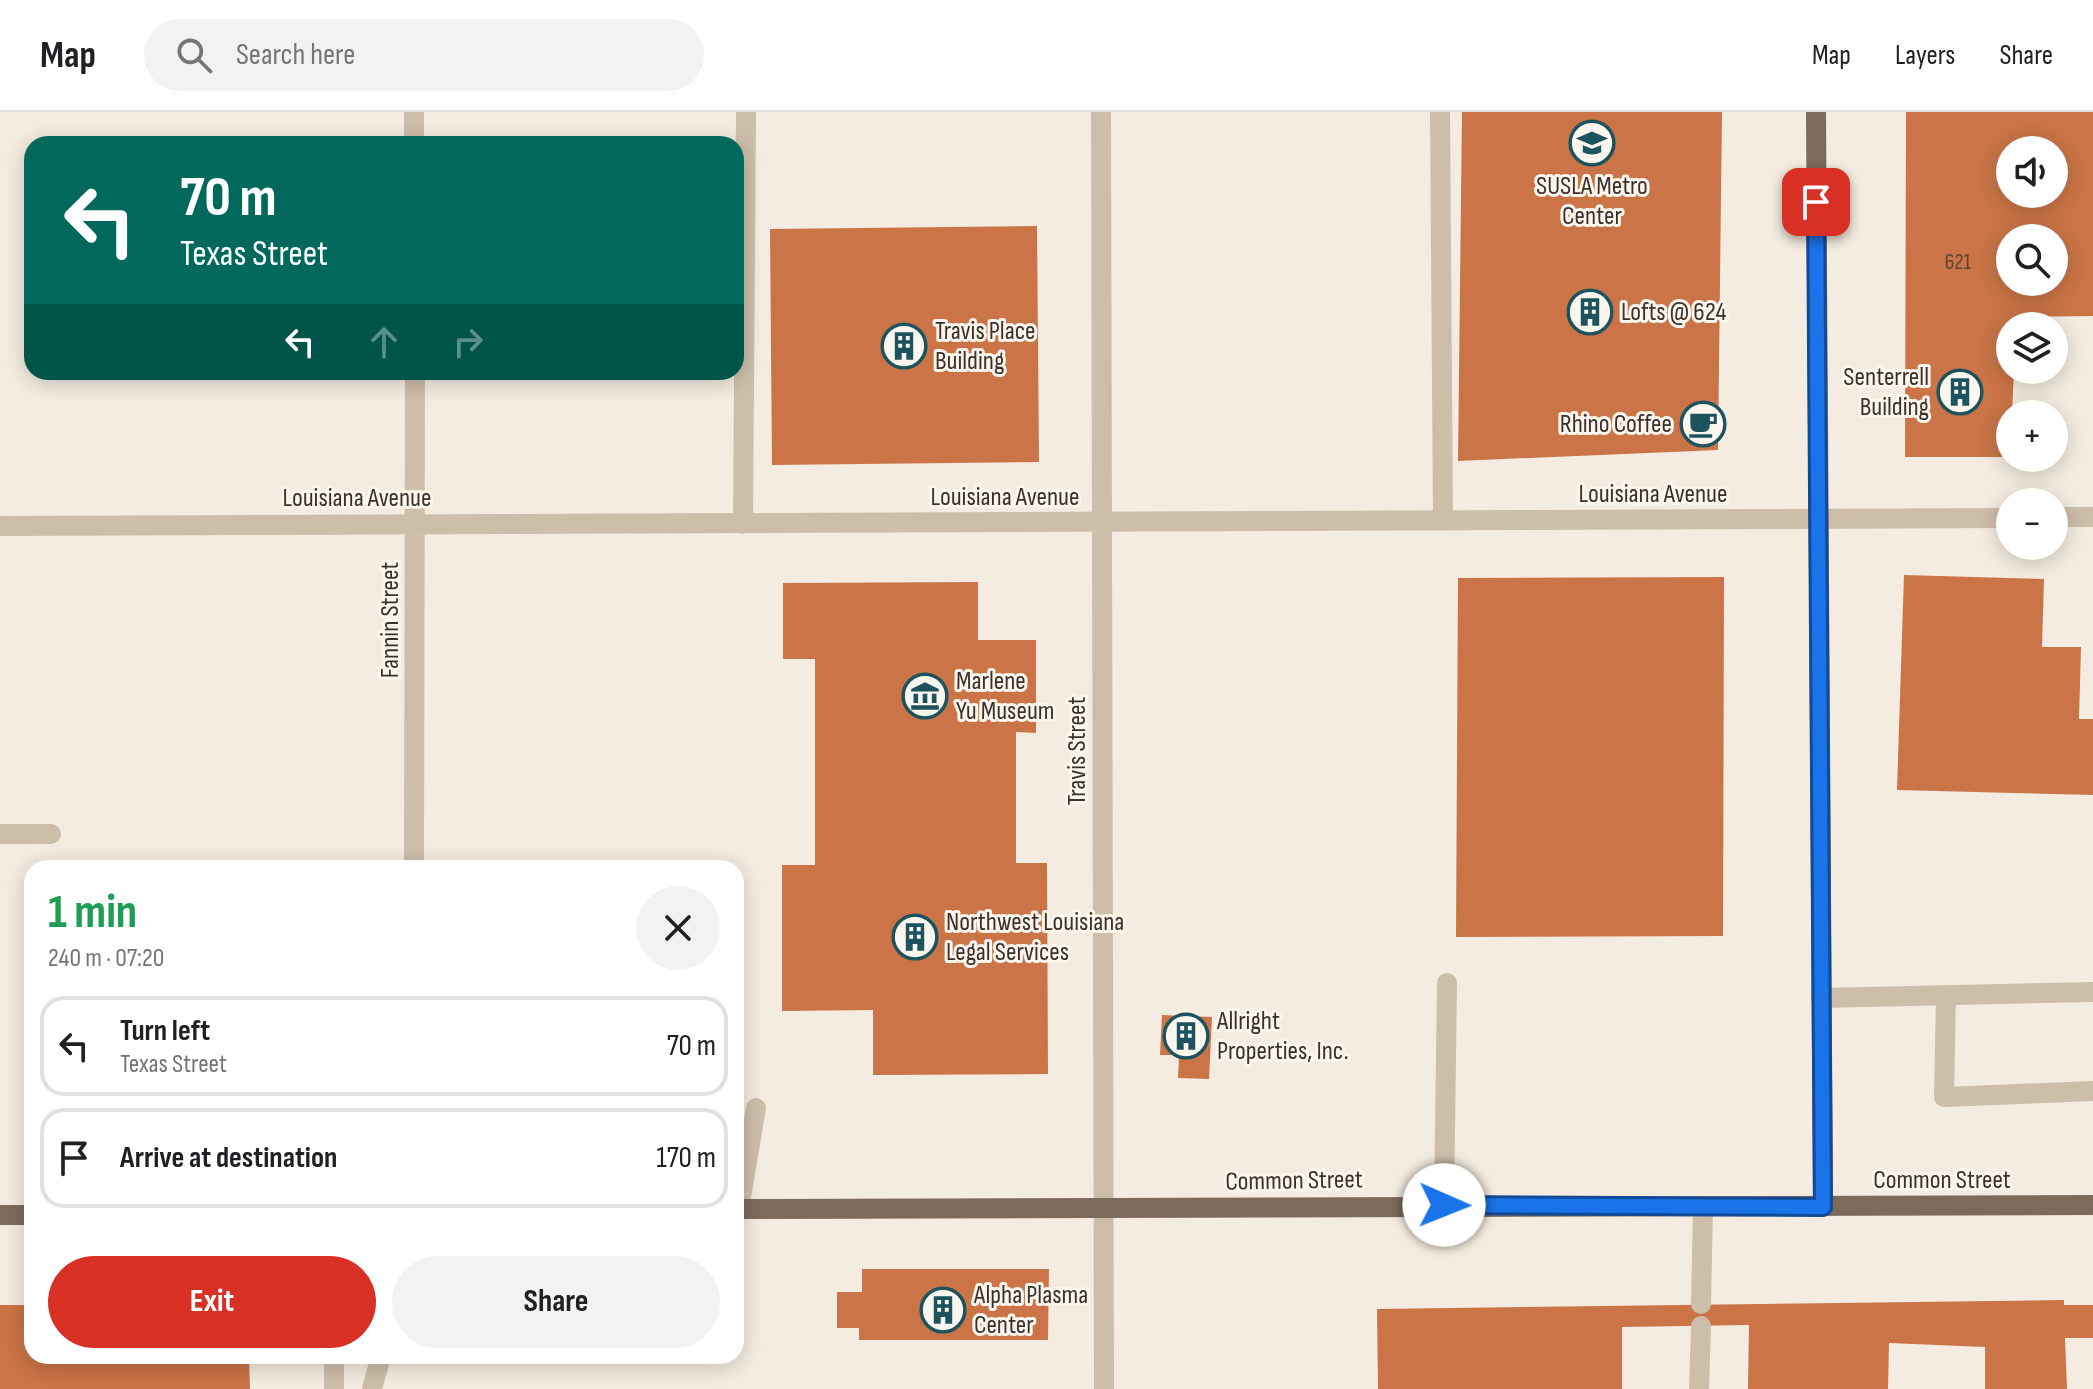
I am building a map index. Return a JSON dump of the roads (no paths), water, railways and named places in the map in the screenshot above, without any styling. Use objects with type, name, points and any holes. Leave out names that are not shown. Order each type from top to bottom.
[{"type":"main road","points":[[1816,112],[1823,1207]]},
{"type":"main road","name":"Common Street","points":[[744,1209],[2093,1205]]},
{"type":"main road","points":[[0,1215],[24,1215]]},
{"type":"street","points":[[414,112],[414,136]]},
{"type":"street","points":[[743,524],[746,112]]},
{"type":"street","name":"Travis Street","points":[[1101,112],[1104,1389]]},
{"type":"street","points":[[1440,112],[1443,521]]},
{"type":"street","name":"Fannin Street","points":[[414,860],[415,380]]},
{"type":"street","points":[[2068,517],[2093,517]]},
{"type":"street","name":"Louisiana Avenue","points":[[0,526],[1996,518]]},
{"type":"street","points":[[0,834],[51,834]]},
{"type":"street","points":[[1444,1205],[1447,983]]},
{"type":"street","points":[[1821,998],[2093,992]]},
{"type":"street","points":[[1946,995],[1944,1097],[2093,1091]]},
{"type":"street","points":[[744,1175],[756,1108]]},
{"type":"street","points":[[1701,1304],[1703,1207]]},
{"type":"street","points":[[1699,1389],[1701,1326]]},
{"type":"street","points":[[334,1364],[334,1389]]},
{"type":"street","points":[[372,1389],[379,1364]]},
{"type":"place","name":"SUSLA Metro Center","points":[[1592,143]]},
{"type":"place","name":"Lofts @ 624","points":[[1590,312]]},
{"type":"place","name":"Travis Place Building","points":[[904,346]]},
{"type":"place","name":"Senterrell Building","points":[[1960,392]]},
{"type":"place","name":"Rhino Coffee","points":[[1703,424]]},
{"type":"place","name":"Marlene Yu Museum","points":[[925,696]]},
{"type":"place","name":"Northwest Louisiana Legal Services","points":[[915,937]]},
{"type":"place","name":"Allright Properties, Inc.","points":[[1186,1036]]},
{"type":"place","name":"Alpha Plasma Center","points":[[943,1310]]}]
